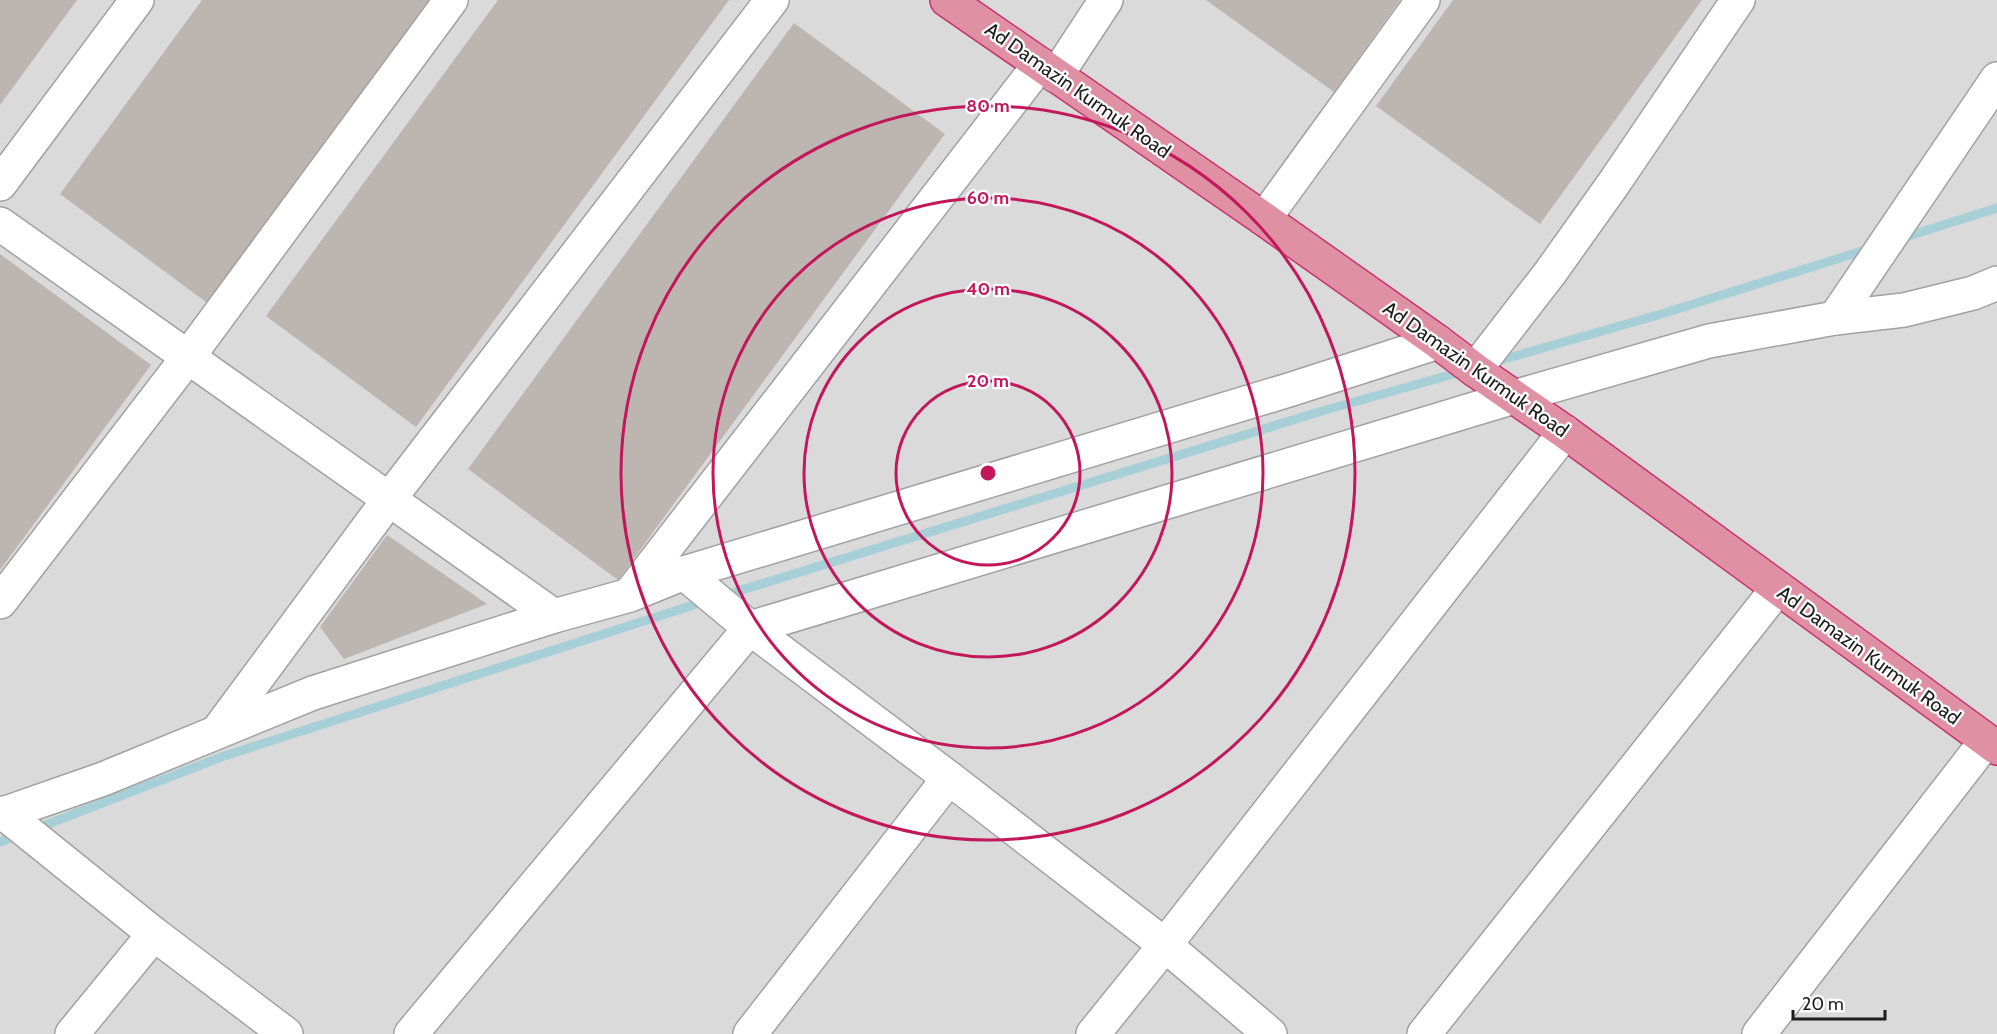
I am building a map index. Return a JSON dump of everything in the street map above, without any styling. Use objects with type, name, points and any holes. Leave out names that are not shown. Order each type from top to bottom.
[{"type":"highway","name":"Ad Damazin Kurmuk Road","points":[[947,0],[1264,219],[1565,432],[1992,745]]},
{"type":"street","points":[[0,184],[137,0]]},
{"type":"street","points":[[0,602],[188,357],[451,0]]},
{"type":"street","points":[[217,732],[390,498],[772,0]]},
{"type":"street","points":[[630,594],[1106,0]]},
{"type":"street","points":[[1264,219],[1423,0]]},
{"type":"street","points":[[1475,370],[1550,273],[1608,192],[1738,0]]},
{"type":"street","points":[[1835,318],[1997,79]]},
{"type":"street","points":[[0,224],[554,616]]},
{"type":"street","points":[[411,1034],[750,628],[1514,397],[1709,341],[1835,318],[1904,310],[1973,293],[1997,283]]},
{"type":"street","points":[[2,814],[103,779],[313,693],[630,594],[684,573],[1292,389],[1438,342]]},
{"type":"street","points":[[1094,1034],[1565,432]]},
{"type":"street","points":[[684,573],[750,628],[1165,945],[1270,1034]]},
{"type":"street","points":[[1424,1034],[1778,588]]},
{"type":"street","points":[[1759,1034],[1992,745]]},
{"type":"street","points":[[750,1034],[949,778]]},
{"type":"street","points":[[2,814],[286,1034]]},
{"type":"street","points":[[72,1034],[154,934]]},
{"type":"shaded area","points":[[0,0],[1997,0],[1997,1034],[0,1034]]},
{"type":"building","points":[[0,0],[77,0],[0,105]]},
{"type":"building","points":[[202,0],[434,0],[210,305],[60,194]]},
{"type":"building","points":[[498,0],[729,0],[416,427],[266,316]]},
{"type":"building","points":[[1206,0],[1400,0],[1334,92]]},
{"type":"building","points":[[1453,0],[1702,0],[1540,224],[1376,106]]},
{"type":"building","points":[[794,23],[945,134],[618,580],[468,469]]},
{"type":"building","points":[[0,254],[151,365],[0,570]]},
{"type":"building","points":[[387,535],[487,604],[344,659],[320,627]]},
{"type":"waterway","points":[[1899,239],[1997,208]]},
{"type":"waterway","points":[[1494,362],[1658,315],[1872,248]]},
{"type":"waterway","points":[[722,596],[1322,411],[1464,371]]},
{"type":"waterway","points":[[35,829],[224,756],[706,601]]},
{"type":"waterway","points":[[0,842],[19,835]]}]
